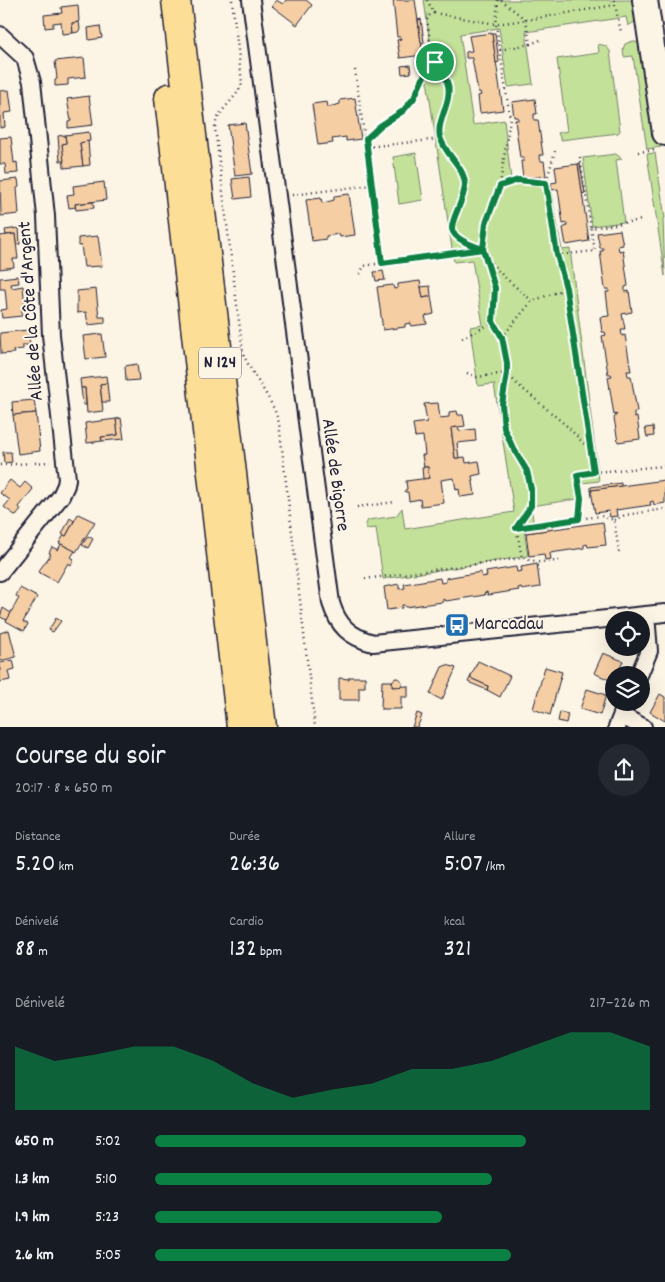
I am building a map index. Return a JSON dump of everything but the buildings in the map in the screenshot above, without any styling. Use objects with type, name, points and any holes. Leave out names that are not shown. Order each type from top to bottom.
[{"type":"highway","name":"N 124","points":[[157,0],[241,727]]},
{"type":"highway","name":"N 124","points":[[176,0],[262,727]]},
{"type":"street","name":"Allée de Bigorre","points":[[251,0],[331,602],[335,616],[351,635],[374,643],[605,619]]},
{"type":"street","points":[[645,0],[661,141]]},
{"type":"street","name":"Allée de la Côte d'Argent","points":[[0,36],[25,58],[32,82],[46,216],[51,335],[67,479],[64,491],[0,572]]},
{"type":"street","name":"Allée de Bigorre","points":[[650,615],[665,613]]},
{"type":"street","points":[[622,715],[643,727]]},
{"type":"path","points":[[232,0],[242,83],[240,89],[217,118],[215,128],[243,353],[248,367],[275,408],[279,423],[315,727]]},
{"type":"path","points":[[427,0],[434,13]]},
{"type":"path","points":[[522,558],[516,528],[528,513],[532,499],[527,471],[504,428],[502,404],[507,373],[502,337],[493,322],[495,288],[483,249],[486,223],[500,186],[510,118],[496,24],[500,0],[526,20],[530,44]]},
{"type":"path","points":[[614,0],[621,32]]},
{"type":"path","points":[[532,301],[494,266],[483,249],[461,238],[452,230],[453,222],[464,196],[464,178],[441,139],[440,126],[448,100],[448,84],[435,62],[429,42],[427,19],[431,13],[434,13],[496,24],[615,5]]},
{"type":"path","points":[[500,50],[540,40]]},
{"type":"path","points":[[366,139],[380,126],[403,111],[414,98],[424,76],[435,62]]},
{"type":"path","points":[[355,70],[382,263]]},
{"type":"path","points":[[367,147],[441,139]]},
{"type":"path","points":[[638,152],[661,141]]},
{"type":"path","points":[[555,151],[546,183],[557,255],[566,288],[594,472]]},
{"type":"path","points":[[557,255],[595,251],[580,157]]},
{"type":"path","points":[[500,186],[518,180],[546,183]]},
{"type":"path","points":[[276,197],[372,185]]},
{"type":"path","points":[[591,228],[642,220]]},
{"type":"path","points":[[360,274],[364,266],[483,249]]},
{"type":"path","points":[[502,337],[532,301],[566,288]]},
{"type":"path","points":[[462,338],[493,322]]},
{"type":"path","points":[[467,373],[477,377],[507,373]]},
{"type":"path","points":[[507,373],[516,383],[568,427],[592,452]]},
{"type":"path","points":[[0,464],[65,460]]},
{"type":"path","points":[[579,519],[581,498],[577,475],[665,466]]},
{"type":"path","points":[[357,507],[395,502]]},
{"type":"path","points":[[516,528],[601,516],[614,520],[625,514],[665,509]]},
{"type":"path","points":[[614,520],[618,552]]},
{"type":"path","points":[[365,579],[522,558],[540,562],[560,561]]},
{"type":"green space","points":[[424,0],[640,0],[639,19],[628,26],[626,17],[526,32],[533,84],[508,87],[499,28],[460,34],[473,125],[504,120],[511,180],[540,180],[551,192],[562,250],[570,249],[599,481],[582,483],[584,498],[531,506],[534,527],[524,529],[528,556],[383,579],[376,528],[366,529],[368,520],[396,516],[402,508],[405,529],[514,512],[494,384],[478,386],[470,327],[483,325],[472,260],[454,262],[424,60],[432,58]]},
{"type":"green space","points":[[633,41],[640,44],[647,54],[661,147],[647,149],[633,56],[624,57],[623,49],[625,44]]},
{"type":"green space","points":[[598,44],[606,46],[610,51],[620,131],[618,133],[561,140],[558,133],[567,131],[557,59],[599,53]]},
{"type":"green space","points":[[416,153],[423,200],[399,204],[393,157]]},
{"type":"green space","points":[[655,153],[665,218],[663,219],[665,276],[647,154]]},
{"type":"green space","points":[[616,154],[622,159],[616,160],[624,222],[592,226],[583,158]]},
{"type":"place","name":"Marcadau","points":[[457,625]]},
{"type":"route","points":[[435,62],[424,76],[414,98],[403,111],[380,126],[366,139],[382,263],[483,249],[495,288],[496,301],[493,322],[502,337],[507,363],[502,404],[504,428],[527,471],[531,489],[531,506],[516,528],[579,519],[581,498],[577,475],[594,472],[566,288],[557,255],[546,183],[518,180],[500,186],[486,223],[483,249],[470,244],[456,235],[452,230],[453,222],[464,196],[465,186],[462,172],[441,139],[440,126],[447,107],[449,91],[445,76],[435,62]]}]
